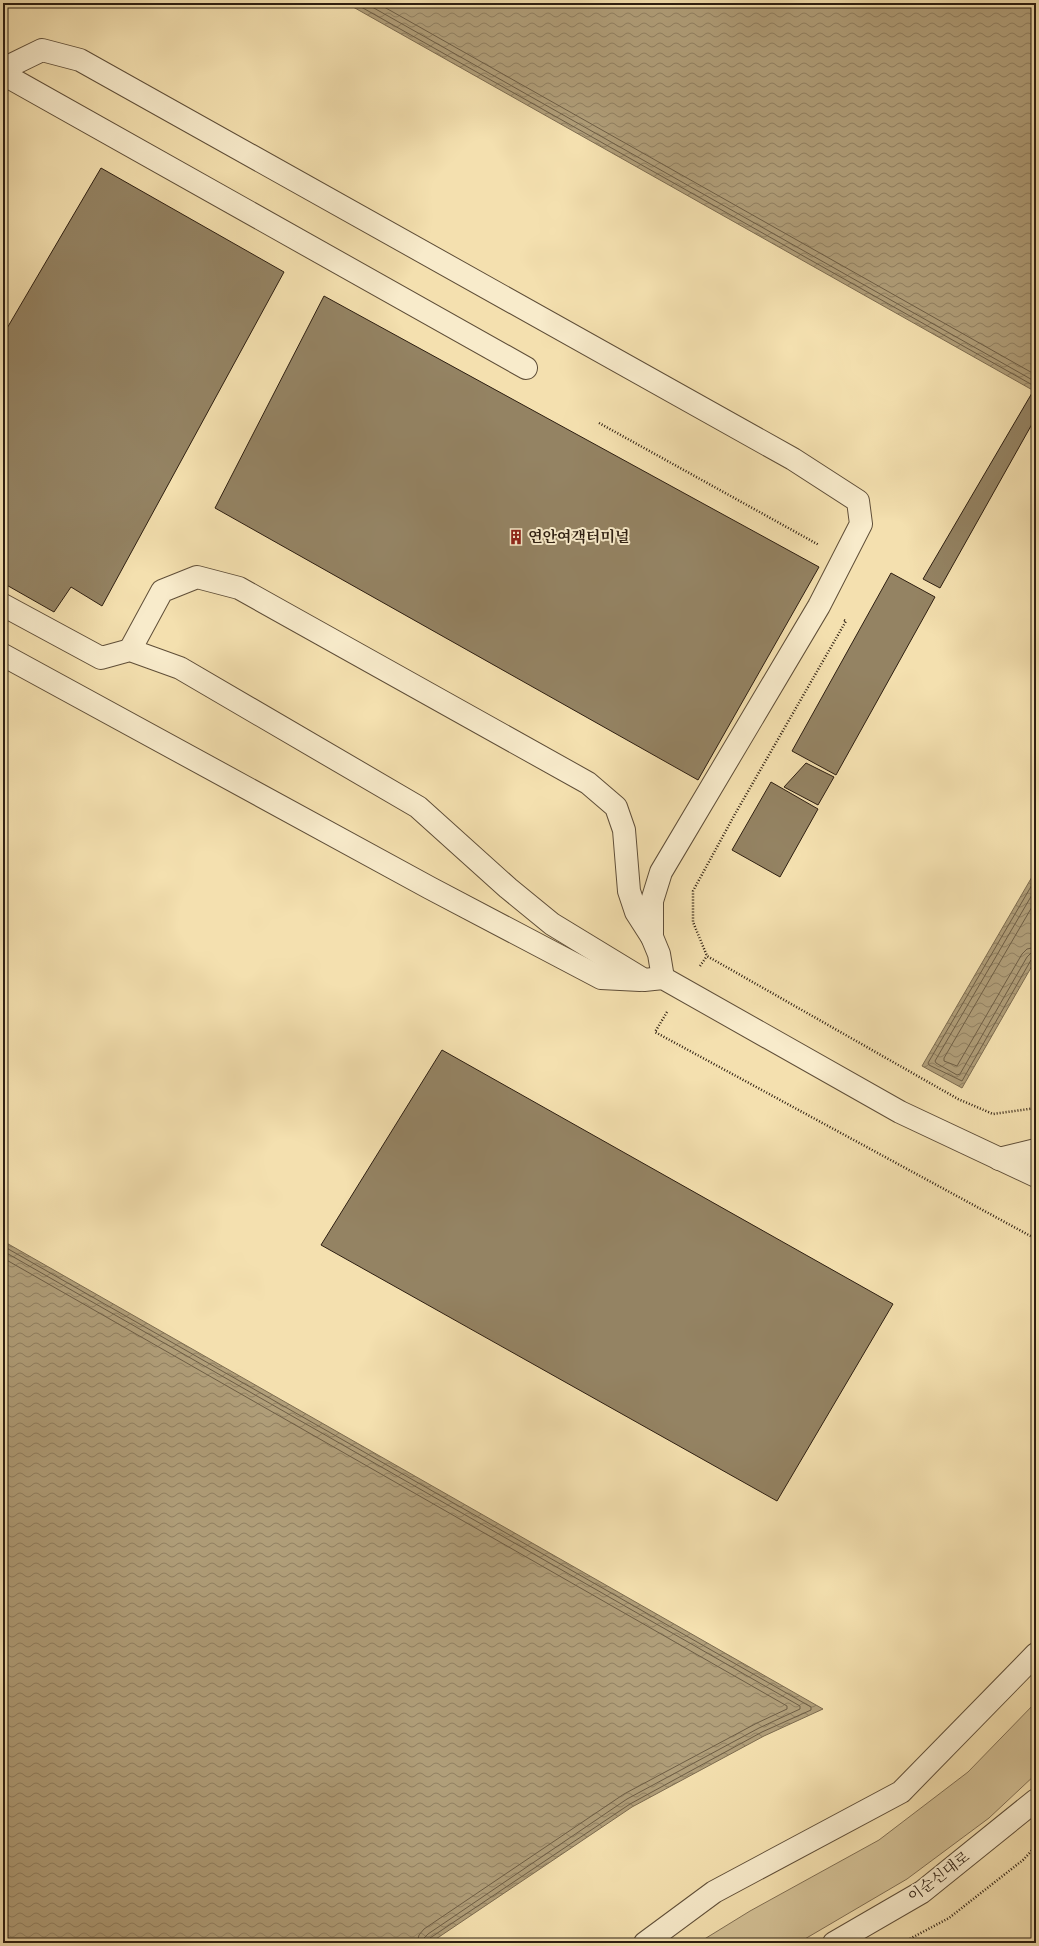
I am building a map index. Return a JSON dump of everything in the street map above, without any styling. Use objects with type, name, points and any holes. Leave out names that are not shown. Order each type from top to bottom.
[{"type":"street","points":[[3,69],[42,50],[80,60],[793,459],[858,501],[862,524],[819,606],[661,872],[652,900],[652,937]]},
{"type":"street","points":[[3,74],[526,368]]},
{"type":"street","points":[[130,650],[162,591],[197,577],[239,588],[588,783],[616,807],[624,830],[629,891],[636,912],[652,937],[658,954],[653,979]]},
{"type":"street","points":[[3,605],[101,658],[130,650],[180,668],[418,807],[508,888],[552,924],[653,979],[683,989],[900,1112],[1036,1176]]},
{"type":"street","points":[[3,655],[430,888],[602,978],[653,979]]},
{"type":"street","points":[[998,1159],[1036,1150]]},
{"type":"street","points":[[998,1159],[1036,1189]]},
{"type":"street","points":[[645,1943],[714,1892],[901,1792],[1036,1654]]},
{"type":"street","name":"이순신대로","points":[[834,1943],[922,1892],[1036,1800]]},
{"type":"path","points":[[599,423],[824,548]]},
{"type":"path","points":[[819,606],[846,621],[735,814],[693,891],[693,922],[707,956],[958,1099],[993,1114],[1036,1108]]},
{"type":"path","points":[[707,956],[655,1032],[1036,1239]]},
{"type":"path","points":[[902,1943],[949,1918],[1023,1860],[1036,1846]]},
{"type":"shaded area","points":[[1036,1702],[1036,1774],[989,1818],[907,1879],[798,1943],[698,1943],[750,1911],[879,1840],[968,1772]]},
{"type":"water","points":[[346,3],[1036,3],[1036,392]]},
{"type":"water","points":[[1036,870],[1036,959],[962,1088],[922,1066]]},
{"type":"water","points":[[3,1241],[823,1709],[764,1736],[632,1807],[430,1943],[3,1943]]},
{"type":"building","points":[[101,168],[284,272],[102,606],[71,587],[54,612],[3,583],[3,335]]},
{"type":"building","name":"연안여객터미널","points":[[324,296],[819,567],[698,780],[215,508]]},
{"type":"building","points":[[1032,393],[1036,395],[1036,417],[940,588],[923,579]]},
{"type":"building","points":[[891,573],[935,597],[836,775],[792,751]]},
{"type":"building","points":[[806,763],[834,777],[818,805],[784,787]]},
{"type":"building","points":[[771,782],[818,809],[780,877],[732,850]]},
{"type":"building","points":[[442,1050],[893,1304],[777,1501],[321,1245]]},
{"type":"place","name":"연안여객터미널","points":[[516,537]]}]
